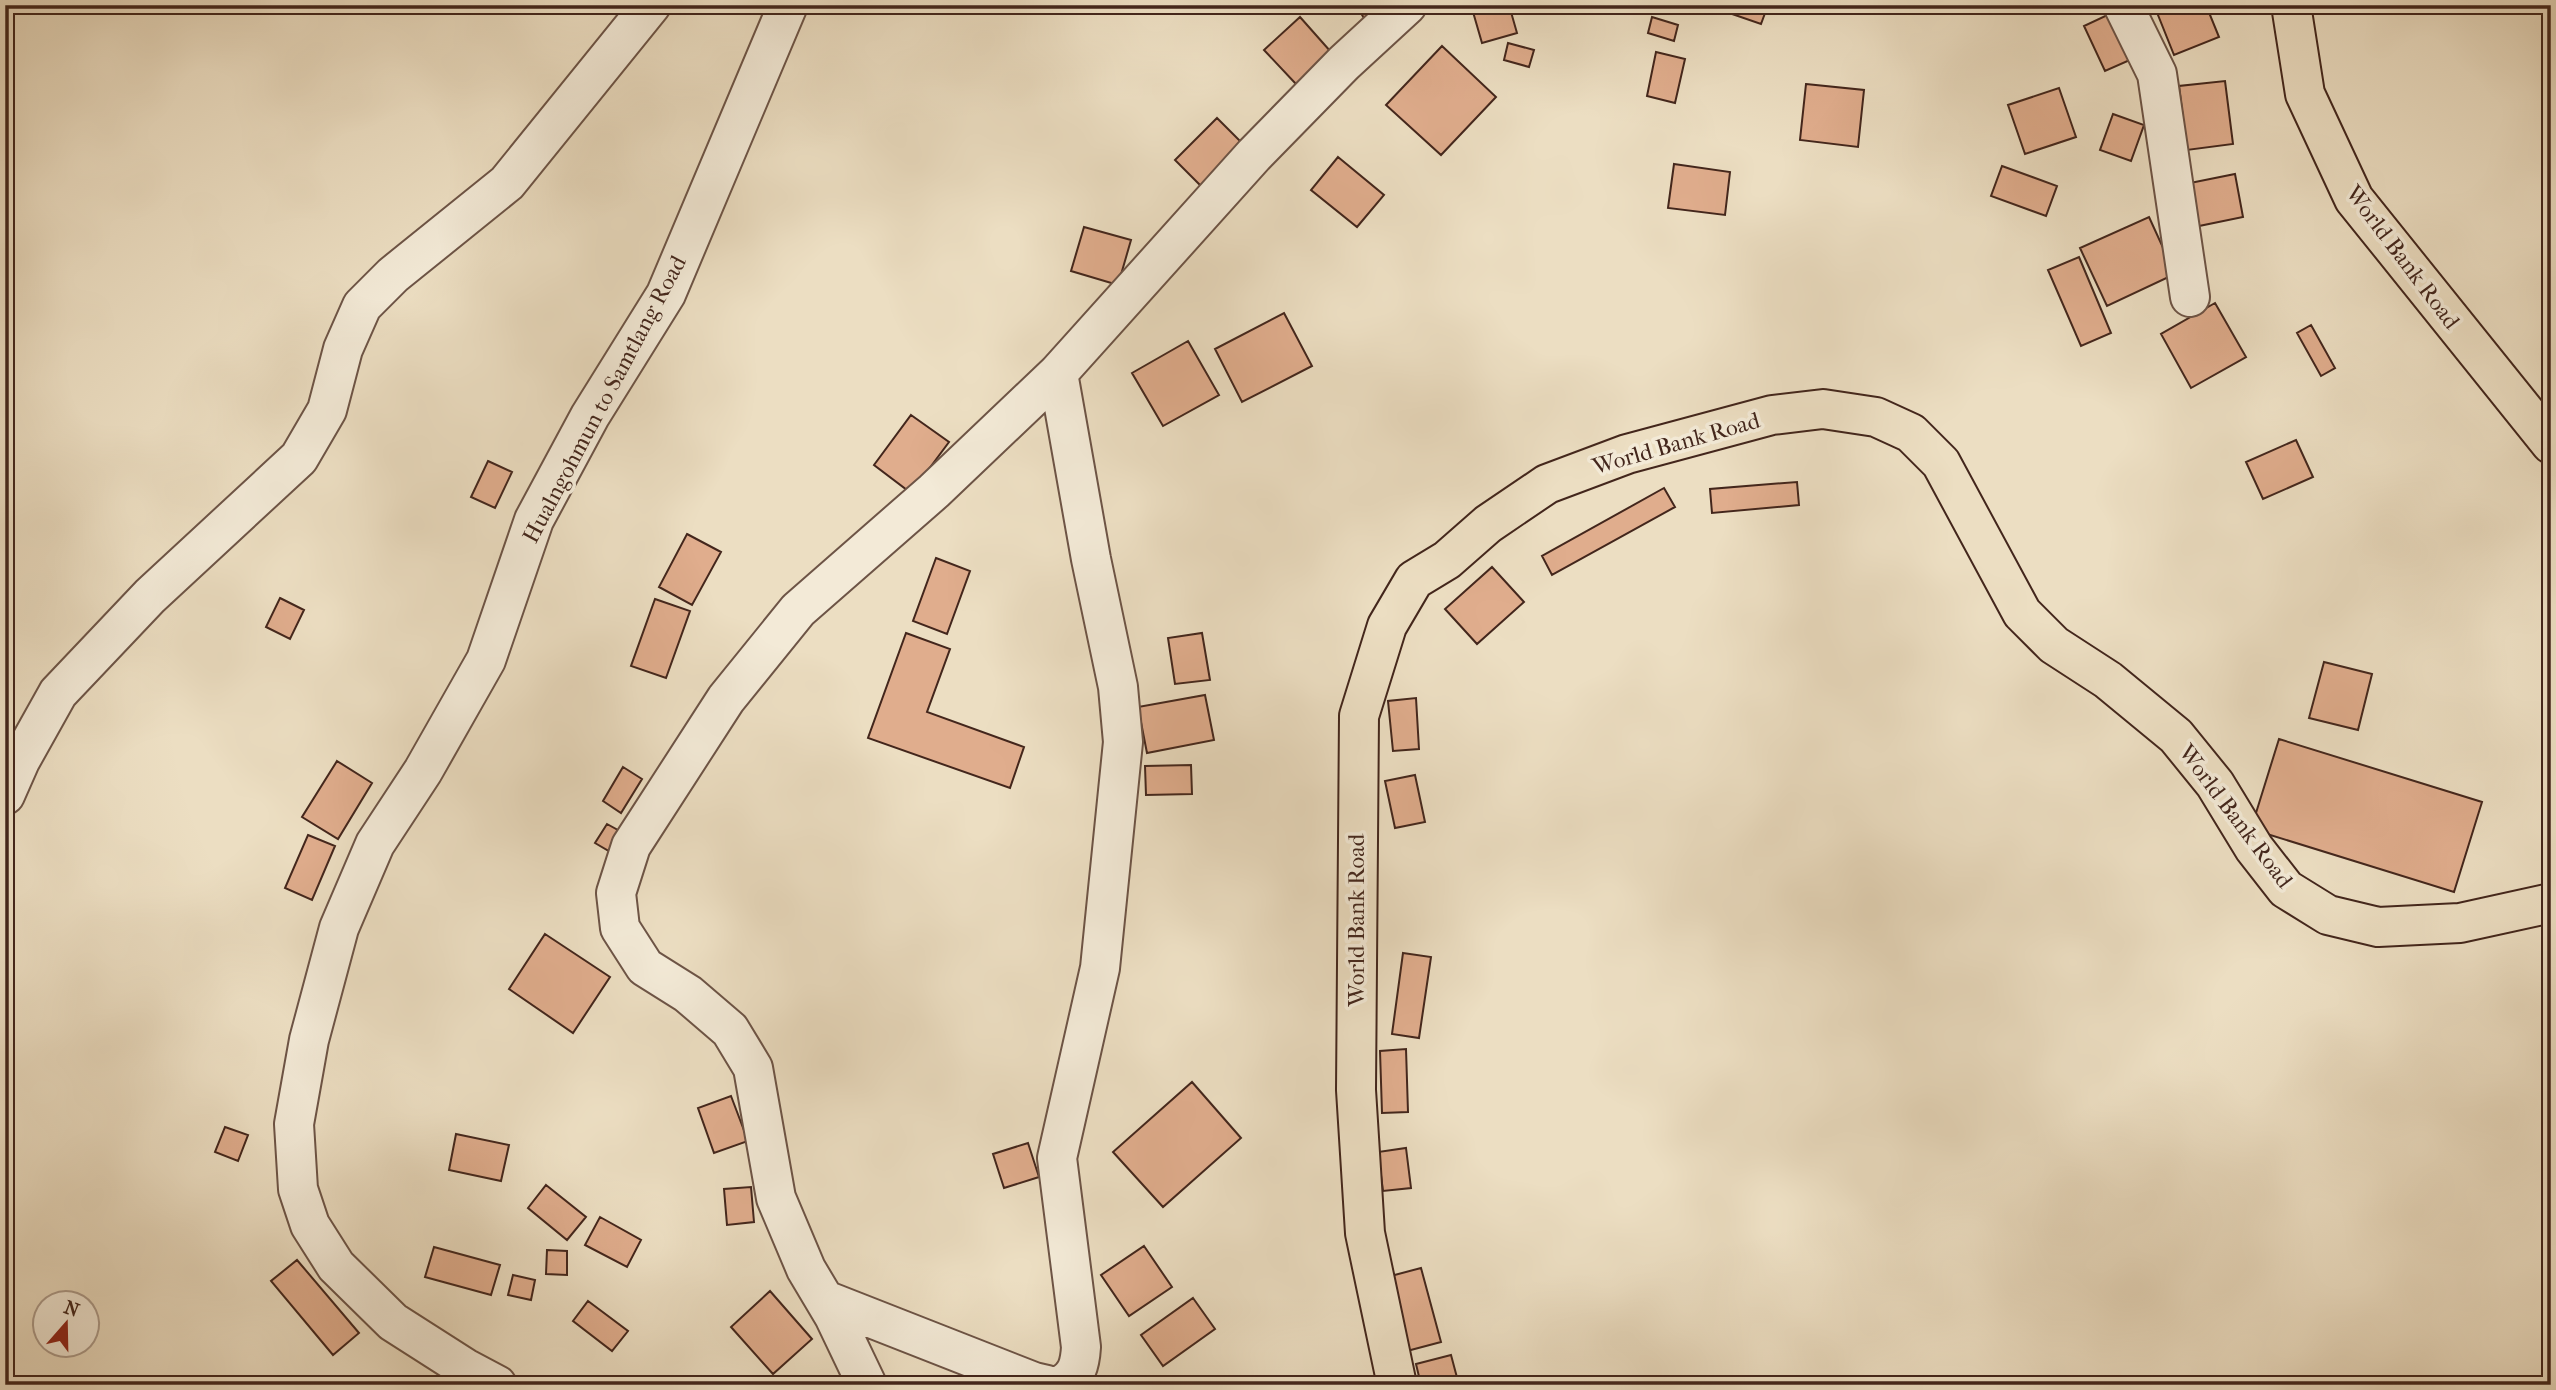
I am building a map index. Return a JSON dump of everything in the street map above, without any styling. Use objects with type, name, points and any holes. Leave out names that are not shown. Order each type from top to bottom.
[{"type":"main road","name":"World Bank Road","points":[[2291,5],[2305,93],[2354,199],[2551,444]]},
{"type":"main road","name":"World Bank Road","points":[[1397,1385],[1365,1233],[1356,1090],[1359,716],[1387,626],[1414,580],[1447,561],[1488,524],[1547,484],[1627,454],[1772,415],[1823,409],[1876,417],[1911,433],[1941,463],[2022,613],[2054,645],[2108,680],[2176,736],[2215,784],[2254,848],[2286,889],[2328,915],[2378,926],[2460,923],[2551,903]]},
{"type":"street","points":[[5,795],[20,761],[58,693],[150,596],[299,458],[327,410],[343,349],[362,306],[393,275],[507,183],[651,5]]},
{"type":"street","name":"Hualngohmun to Samtlang Road","points":[[497,1385],[393,1322],[336,1266],[310,1225],[298,1189],[294,1124],[309,1040],[339,928],[375,844],[423,771],[486,660],[534,520],[590,416],[666,294],[788,5]]},
{"type":"street","points":[[867,1385],[825,1300],[806,1269],[776,1198],[753,1068],[730,1030],[688,994],[645,967],[620,928],[616,893],[631,846],[726,699],[799,610],[944,481],[1058,373],[1254,155],[1344,63],[1407,5]]},
{"type":"street","points":[[2123,5],[2157,74],[2190,298]]},
{"type":"street","points":[[1058,373],[1091,559],[1118,687],[1123,742],[1100,968],[1057,1158],[1081,1347],[1080,1361],[1072,1379],[1061,1385]]},
{"type":"street","points":[[825,1300],[1047,1385]]},
{"type":"building","points":[[1356,5],[1385,5],[1364,18]]},
{"type":"building","points":[[1471,5],[1509,5],[1517,33],[1482,43]]},
{"type":"building","points":[[1706,5],[1768,5],[1761,24]]},
{"type":"building","points":[[2154,5],[2206,5],[2219,37],[2174,55]]},
{"type":"building","points":[[2118,10],[2139,56],[2105,71],[2084,26]]},
{"type":"building","points":[[1300,17],[1331,52],[1296,84],[1264,50]]},
{"type":"building","points":[[1652,17],[1678,25],[1674,41],[1648,33]]},
{"type":"building","points":[[1508,43],[1534,50],[1529,67],[1504,60]]},
{"type":"building","points":[[1442,46],[1496,97],[1441,155],[1386,105]]},
{"type":"building","points":[[1656,52],[1685,59],[1675,103],[1647,96]]},
{"type":"building","points":[[2225,81],[2233,144],[2187,150],[2179,86]]},
{"type":"building","points":[[1806,84],[1864,90],[1858,147],[1800,140]]},
{"type":"building","points":[[2059,88],[2076,137],[2025,154],[2008,105]]},
{"type":"building","points":[[2113,114],[2144,125],[2131,161],[2100,150]]},
{"type":"building","points":[[1217,118],[1245,146],[1202,187],[1175,160]]},
{"type":"building","points":[[1338,157],[1384,195],[1357,227],[1311,190]]},
{"type":"building","points":[[1674,164],[1730,172],[1725,215],[1668,208]]},
{"type":"building","points":[[2002,166],[2057,186],[2046,216],[1991,196]]},
{"type":"building","points":[[2235,174],[2243,217],[2199,226],[2190,183]]},
{"type":"building","points":[[2149,217],[2175,274],[2107,306],[2080,248]]},
{"type":"building","points":[[1084,227],[1131,240],[1118,285],[1071,271]]},
{"type":"building","points":[[2079,257],[2111,333],[2081,346],[2048,270]]},
{"type":"building","points":[[2215,303],[2246,357],[2191,388],[2161,334]]},
{"type":"building","points":[[1284,313],[1312,366],[1242,402],[1215,349]]},
{"type":"building","points":[[2311,325],[2335,368],[2321,376],[2297,333]]},
{"type":"building","points":[[1188,341],[1219,395],[1163,426],[1132,373]]},
{"type":"building","points":[[911,415],[949,442],[911,493],[874,465]]},
{"type":"building","points":[[2296,440],[2313,477],[2263,499],[2246,462]]},
{"type":"building","points":[[488,461],[512,472],[495,508],[471,497]]},
{"type":"building","points":[[1797,482],[1799,505],[1712,513],[1710,489]]},
{"type":"building","points":[[1664,488],[1675,507],[1552,575],[1542,556]]},
{"type":"building","points":[[687,534],[721,552],[692,605],[659,587]]},
{"type":"building","points":[[936,558],[970,571],[947,634],[913,621]]},
{"type":"building","points":[[1492,567],[1524,602],[1477,644],[1445,609]]},
{"type":"building","points":[[280,598],[304,610],[290,639],[266,627]]},
{"type":"building","points":[[655,599],[690,611],[666,678],[631,666]]},
{"type":"building","points":[[906,633],[950,649],[927,712],[1024,747],[1010,788],[868,738]]},
{"type":"building","points":[[1202,633],[1210,680],[1175,684],[1168,638]]},
{"type":"building","points":[[2324,662],[2372,674],[2358,730],[2309,718]]},
{"type":"building","points":[[1205,695],[1214,740],[1147,753],[1138,707]]},
{"type":"building","points":[[1416,698],[1419,749],[1393,751],[1388,701]]},
{"type":"building","points":[[2279,739],[2482,802],[2454,892],[2251,829]]},
{"type":"building","points":[[337,761],[372,783],[338,839],[302,817]]},
{"type":"building","points":[[1191,765],[1192,794],[1146,795],[1145,766]]},
{"type":"building","points":[[623,767],[642,779],[621,813],[603,801]]},
{"type":"building","points":[[1415,775],[1425,822],[1395,828],[1385,781]]},
{"type":"building","points":[[607,824],[625,834],[614,854],[595,843]]},
{"type":"building","points":[[308,835],[335,846],[312,900],[285,888]]},
{"type":"building","points":[[545,934],[610,977],[573,1033],[509,989]]},
{"type":"building","points":[[1403,953],[1431,957],[1419,1038],[1392,1034]]},
{"type":"building","points":[[1406,1049],[1408,1112],[1382,1113],[1380,1051]]},
{"type":"building","points":[[1192,1082],[1241,1138],[1163,1207],[1113,1152]]},
{"type":"building","points":[[731,1096],[748,1141],[714,1153],[698,1108]]},
{"type":"building","points":[[225,1127],[248,1135],[238,1161],[215,1152]]},
{"type":"building","points":[[456,1134],[509,1145],[501,1181],[449,1170]]},
{"type":"building","points":[[1028,1143],[1039,1177],[1004,1188],[993,1154]]},
{"type":"building","points":[[1406,1148],[1411,1188],[1383,1191],[1378,1152]]},
{"type":"building","points":[[546,1185],[586,1217],[567,1240],[528,1208]]},
{"type":"building","points":[[751,1187],[754,1222],[727,1225],[724,1189]]},
{"type":"building","points":[[600,1217],[641,1240],[627,1267],[585,1245]]},
{"type":"building","points":[[1144,1246],[1172,1287],[1129,1316],[1101,1275]]},
{"type":"building","points":[[434,1247],[500,1265],[491,1295],[425,1277]]},
{"type":"building","points":[[547,1250],[567,1251],[567,1275],[546,1274]]},
{"type":"building","points":[[297,1260],[359,1333],[333,1355],[271,1281]]},
{"type":"building","points":[[1421,1268],[1441,1342],[1407,1351],[1387,1277]]},
{"type":"building","points":[[513,1275],[535,1280],[531,1300],[508,1295]]},
{"type":"building","points":[[770,1291],[812,1339],[773,1374],[731,1327]]},
{"type":"building","points":[[1193,1298],[1215,1329],[1163,1366],[1141,1335]]},
{"type":"building","points":[[588,1301],[628,1331],[612,1351],[573,1321]]},
{"type":"building","points":[[1451,1355],[1459,1385],[1421,1385],[1416,1364]]}]
